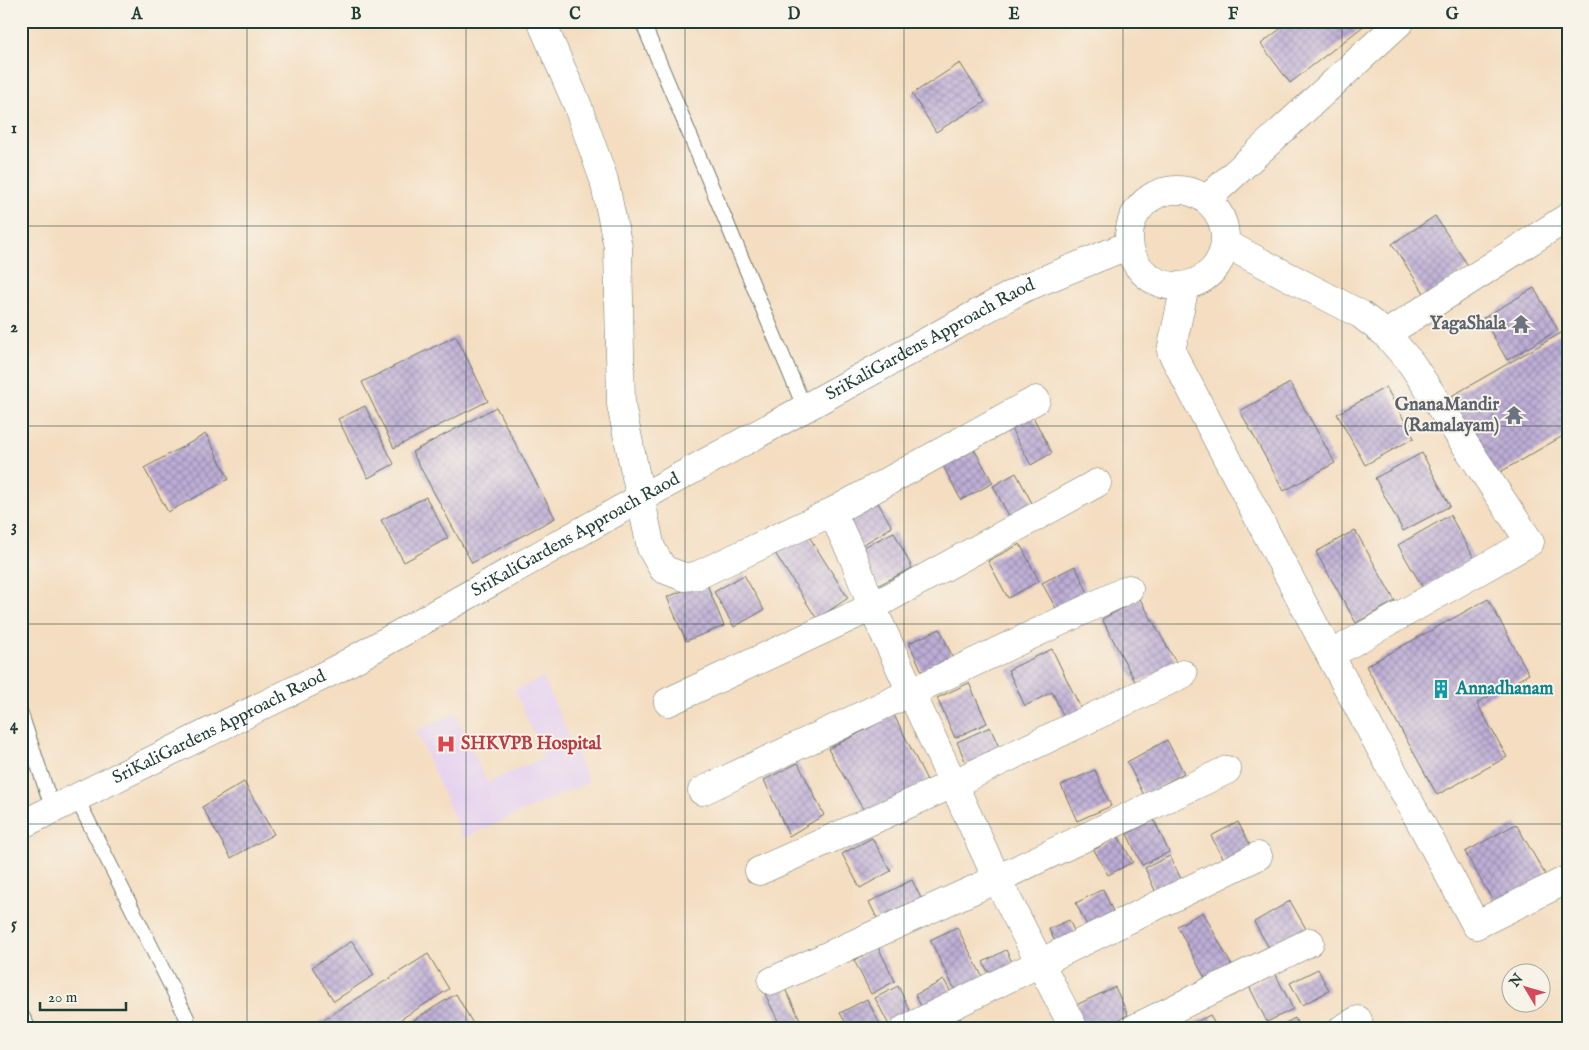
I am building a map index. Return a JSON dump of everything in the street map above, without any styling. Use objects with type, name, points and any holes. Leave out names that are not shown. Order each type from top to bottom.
[{"type":"street","points":[[542,21],[578,104],[604,180],[618,247],[621,405],[639,499],[656,560],[662,569],[684,577],[696,576],[720,567],[832,512],[1036,400]]},
{"type":"street","points":[[1207,200],[1401,21]]},
{"type":"street","points":[[1176,190],[1192,192],[1207,200],[1218,212],[1225,227],[1226,244],[1220,260],[1212,272],[1199,282],[1185,286],[1169,286],[1155,281],[1142,272],[1134,260],[1129,245],[1134,215],[1145,202],[1159,193],[1176,190]]},
{"type":"street","points":[[1386,334],[1568,217]]},
{"type":"street","points":[[1226,244],[1360,314],[1386,334],[1411,363],[1530,542],[1330,655]]},
{"type":"street","name":"SriKaliGardens Approach Raod","points":[[21,825],[337,669],[639,499],[1024,288],[1129,245]]},
{"type":"street","points":[[1185,286],[1170,350],[1330,655],[1476,925],[1568,879]]},
{"type":"street","points":[[668,702],[872,607],[1098,483]]},
{"type":"street","points":[[832,512],[854,559],[872,607],[996,879],[1074,1029]]},
{"type":"street","points":[[702,791],[1129,589]]},
{"type":"street","points":[[759,871],[953,784],[1183,674]]},
{"type":"street","points":[[772,981],[996,879],[1227,770]]},
{"type":"street","points":[[905,1029],[1258,856]]},
{"type":"street","points":[[1133,1029],[1310,942]]},
{"type":"lane","points":[[642,21],[805,409]]},
{"type":"lane","points":[[21,714],[53,810]]},
{"type":"lane","points":[[77,799],[187,1018]]},
{"type":"lane","points":[[21,1014],[29,1029]]},
{"type":"shaded area","name":"SHKVPB Hospital","points":[[543,677],[589,782],[463,838],[416,731],[456,713],[487,783],[544,757],[515,690]]},
{"type":"building","points":[[1290,21],[1370,21],[1290,83],[1261,44]]},
{"type":"building","points":[[960,63],[985,102],[936,132],[912,94]]},
{"type":"building","points":[[1435,216],[1469,267],[1426,296],[1392,244]]},
{"type":"building","name":"YagaShala","points":[[1534,288],[1558,330],[1507,360],[1483,318]]},
{"type":"building","name":"GnanaMandir (Ramalayam)","points":[[1568,329],[1568,433],[1495,475],[1450,397]]},
{"type":"building","points":[[456,336],[488,401],[394,448],[362,382]]},
{"type":"building","points":[[1290,383],[1335,463],[1284,491],[1240,411]]},
{"type":"building","points":[[1386,387],[1414,438],[1365,465],[1337,414]]},
{"type":"building","points":[[365,406],[394,464],[368,478],[338,419]]},
{"type":"building","points":[[496,407],[555,518],[472,563],[412,452]]},
{"type":"building","points":[[1031,413],[1052,453],[1031,465],[1009,425]]},
{"type":"building","points":[[206,434],[229,479],[168,512],[144,468]]},
{"type":"building","points":[[974,449],[993,483],[961,500],[943,466]]},
{"type":"building","points":[[1422,453],[1450,506],[1403,531],[1375,478]]},
{"type":"building","points":[[1016,473],[1033,505],[1010,518],[993,486]]},
{"type":"building","points":[[426,497],[448,538],[404,562],[381,520]]},
{"type":"building","points":[[877,501],[892,527],[859,547],[844,521]]},
{"type":"building","points":[[1450,515],[1474,558],[1423,588],[1398,545]]},
{"type":"building","points":[[805,530],[848,598],[817,619],[773,550]]},
{"type":"building","points":[[1355,530],[1395,601],[1356,623],[1316,552]]},
{"type":"building","points":[[894,532],[912,568],[875,587],[856,551]]},
{"type":"building","points":[[1020,544],[1039,581],[1008,598],[988,561]]},
{"type":"building","points":[[1075,566],[1091,599],[1060,616],[1042,583]]},
{"type":"building","points":[[744,575],[764,610],[734,627],[714,592]]},
{"type":"building","points":[[706,582],[724,626],[686,641],[667,597]]},
{"type":"building","points":[[1140,599],[1177,664],[1136,683],[1102,619]]},
{"type":"building","name":"Annadhanam","points":[[1488,599],[1529,674],[1477,703],[1507,757],[1437,795],[1366,666]]},
{"type":"building","points":[[940,629],[955,663],[925,678],[909,643]]},
{"type":"building","points":[[1052,649],[1083,713],[1066,721],[1052,692],[1025,706],[1008,670]]},
{"type":"building","points":[[969,683],[987,723],[955,738],[937,698]]},
{"type":"building","points":[[894,715],[927,780],[867,816],[828,749]]},
{"type":"building","points":[[990,727],[1003,756],[969,770],[957,742]]},
{"type":"building","points":[[1167,740],[1184,773],[1144,795],[1127,762]]},
{"type":"building","points":[[798,763],[824,815],[789,836],[764,780]]},
{"type":"building","points":[[1095,770],[1111,806],[1077,821],[1061,785]]},
{"type":"building","points":[[244,782],[274,834],[231,858],[202,807]]},
{"type":"building","points":[[1154,820],[1169,852],[1142,865],[1127,834]]},
{"type":"building","points":[[1238,822],[1252,849],[1226,863],[1211,836]]},
{"type":"building","points":[[1516,824],[1546,876],[1495,905],[1465,852]]},
{"type":"building","points":[[1118,836],[1133,862],[1108,875],[1094,850]]},
{"type":"building","points":[[872,838],[891,871],[860,888],[842,854]]},
{"type":"building","points":[[1170,856],[1182,881],[1156,893],[1145,868]]},
{"type":"building","points":[[912,880],[925,906],[882,928],[869,902]]},
{"type":"building","points":[[1103,889],[1116,918],[1090,932],[1076,903]]},
{"type":"building","points":[[1290,901],[1309,934],[1273,955],[1254,922]]},
{"type":"building","points":[[1203,912],[1233,968],[1207,982],[1177,926]]},
{"type":"building","points":[[1069,920],[1079,941],[1059,950],[1049,929]]},
{"type":"building","points":[[957,927],[983,978],[956,992],[930,940]]},
{"type":"building","points":[[352,941],[374,975],[334,1001],[312,967]]},
{"type":"building","points":[[878,947],[895,981],[871,994],[854,960]]},
{"type":"building","points":[[1006,950],[1014,966],[991,978],[983,962]]},
{"type":"building","points":[[428,954],[449,989],[385,1029],[309,1029]]},
{"type":"building","points":[[1318,969],[1329,991],[1302,1005],[1290,983]]},
{"type":"building","points":[[1275,973],[1293,1009],[1267,1022],[1249,986]]},
{"type":"building","points":[[944,980],[953,996],[924,1011],[915,995]]},
{"type":"building","points":[[783,985],[805,1029],[782,1029],[765,994]]},
{"type":"building","points":[[898,986],[912,1015],[890,1027],[875,998]]},
{"type":"building","points":[[1115,987],[1128,1015],[1100,1029],[1085,1029],[1074,1006]]},
{"type":"building","points":[[456,994],[476,1029],[399,1029]]},
{"type":"building","points":[[867,999],[882,1028],[849,1029],[840,1013]]},
{"type":"building","points":[[1210,1015],[1217,1029],[1182,1029]]},
{"type":"building","points":[[960,1018],[966,1029],[938,1029]]},
{"type":"building","points":[[1295,1018],[1300,1029],[1274,1029]]},
{"type":"place","name":"YagaShala","points":[[1521,324]]},
{"type":"place","name":"GnanaMandir (Ramalayam)","points":[[1514,415]]},
{"type":"place","name":"Annadhanam","points":[[1441,689]]},
{"type":"place","name":"SHKVPB Hospital","points":[[446,744]]}]
